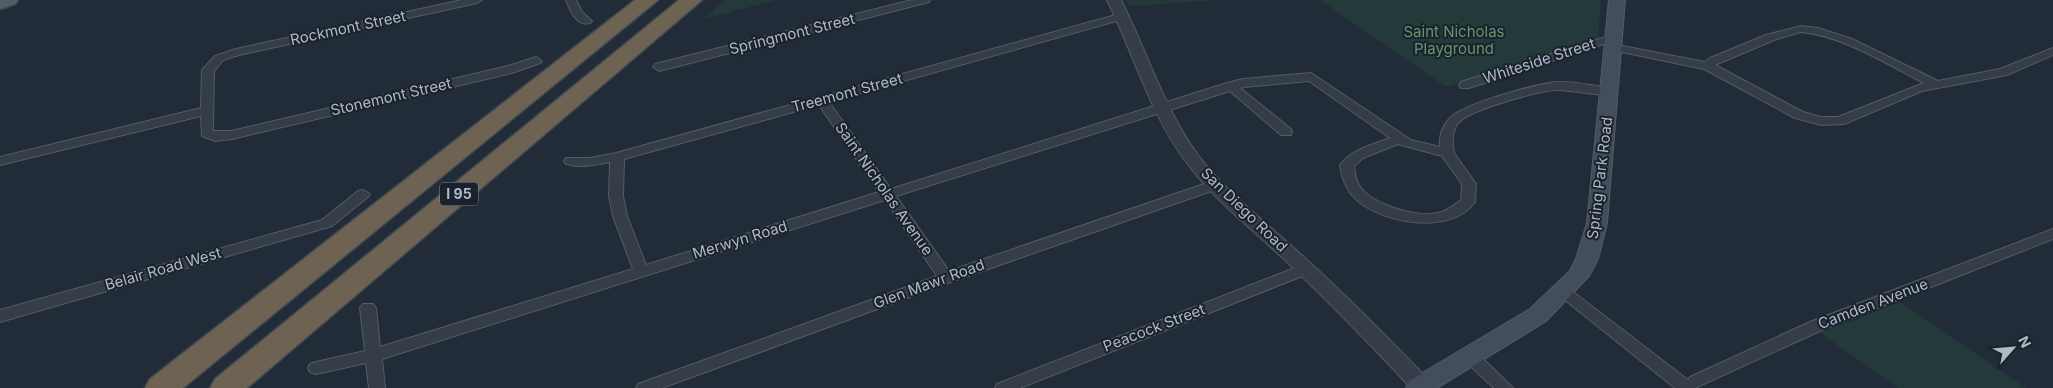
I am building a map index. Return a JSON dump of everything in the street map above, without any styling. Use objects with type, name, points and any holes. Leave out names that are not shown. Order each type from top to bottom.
[{"type":"highway","name":"I 95","points":[[161,388],[648,0]]},
{"type":"highway","name":"I 95","points":[[226,388],[692,0]]},
{"type":"main road","points":[[0,4],[9,0]]},
{"type":"main road","name":"Spring Park Road","points":[[1420,386],[1538,315],[1578,276],[1593,242],[1610,92],[1612,42],[1617,0]]},
{"type":"street","name":"Rockmont Street","points":[[206,111],[208,70],[219,58],[236,52],[477,0]]},
{"type":"street","points":[[571,0],[577,14],[586,21]]},
{"type":"street","name":"Springmont Street","points":[[659,67],[924,0]]},
{"type":"street","name":"San Diego Road","points":[[1114,0],[1123,16],[1170,126],[1182,146],[1215,184],[1349,309],[1420,386]]},
{"type":"street","name":"Treemont Street","points":[[571,161],[590,162],[617,156],[1123,16]]},
{"type":"street","points":[[1708,66],[1714,60],[1796,29],[1812,29],[1831,34],[1935,84]]},
{"type":"street","points":[[1612,42],[1708,66],[1799,115],[1830,122],[1840,121],[1919,88],[1996,74],[2053,51]]},
{"type":"street","name":"Whiteside Street","points":[[1465,85],[1612,42]]},
{"type":"street","name":"Stonemont Street","points":[[206,111],[207,133],[223,137],[512,69],[536,60]]},
{"type":"street","points":[[1163,107],[1243,83],[1311,77],[1398,138],[1416,147],[1447,153],[1470,184],[1468,202],[1438,218],[1420,219],[1390,213],[1368,200],[1352,185],[1347,165],[1358,155],[1398,138]]},
{"type":"street","points":[[1231,86],[1286,132]]},
{"type":"street","name":"Whiteside Street","points":[[1447,153],[1447,131],[1455,118],[1533,90],[1557,86],[1610,92]]},
{"type":"street","name":"Saint Nicholas Avenue","points":[[822,100],[946,278]]},
{"type":"street","name":"Merwyn Road","points":[[316,368],[374,355],[1163,107]]},
{"type":"street","points":[[0,161],[206,111]]},
{"type":"street","points":[[617,156],[616,196],[620,216],[641,271]]},
{"type":"street","name":"Glen Mawr Road","points":[[644,388],[946,278],[1215,184]]},
{"type":"street","name":"Belair Road West","points":[[0,316],[327,223],[363,194]]},
{"type":"street","name":"Camden Avenue","points":[[1692,385],[1816,326],[2053,234]]},
{"type":"street","name":"Peacock Street","points":[[1003,388],[1023,384],[1306,269]]},
{"type":"street","points":[[1562,292],[1692,385]]},
{"type":"street","points":[[368,308],[377,388]]},
{"type":"street","points":[[1470,356],[1505,388]]},
{"type":"green space","points":[[725,0],[776,0],[704,19]]},
{"type":"green space","points":[[1127,0],[1219,0],[1130,6]]},
{"type":"green space","name":"Saint Nicholas Playground","points":[[1320,0],[1601,0],[1598,38],[1446,87]]},
{"type":"green space","points":[[1900,302],[2026,388],[1898,388],[1820,333]]}]
